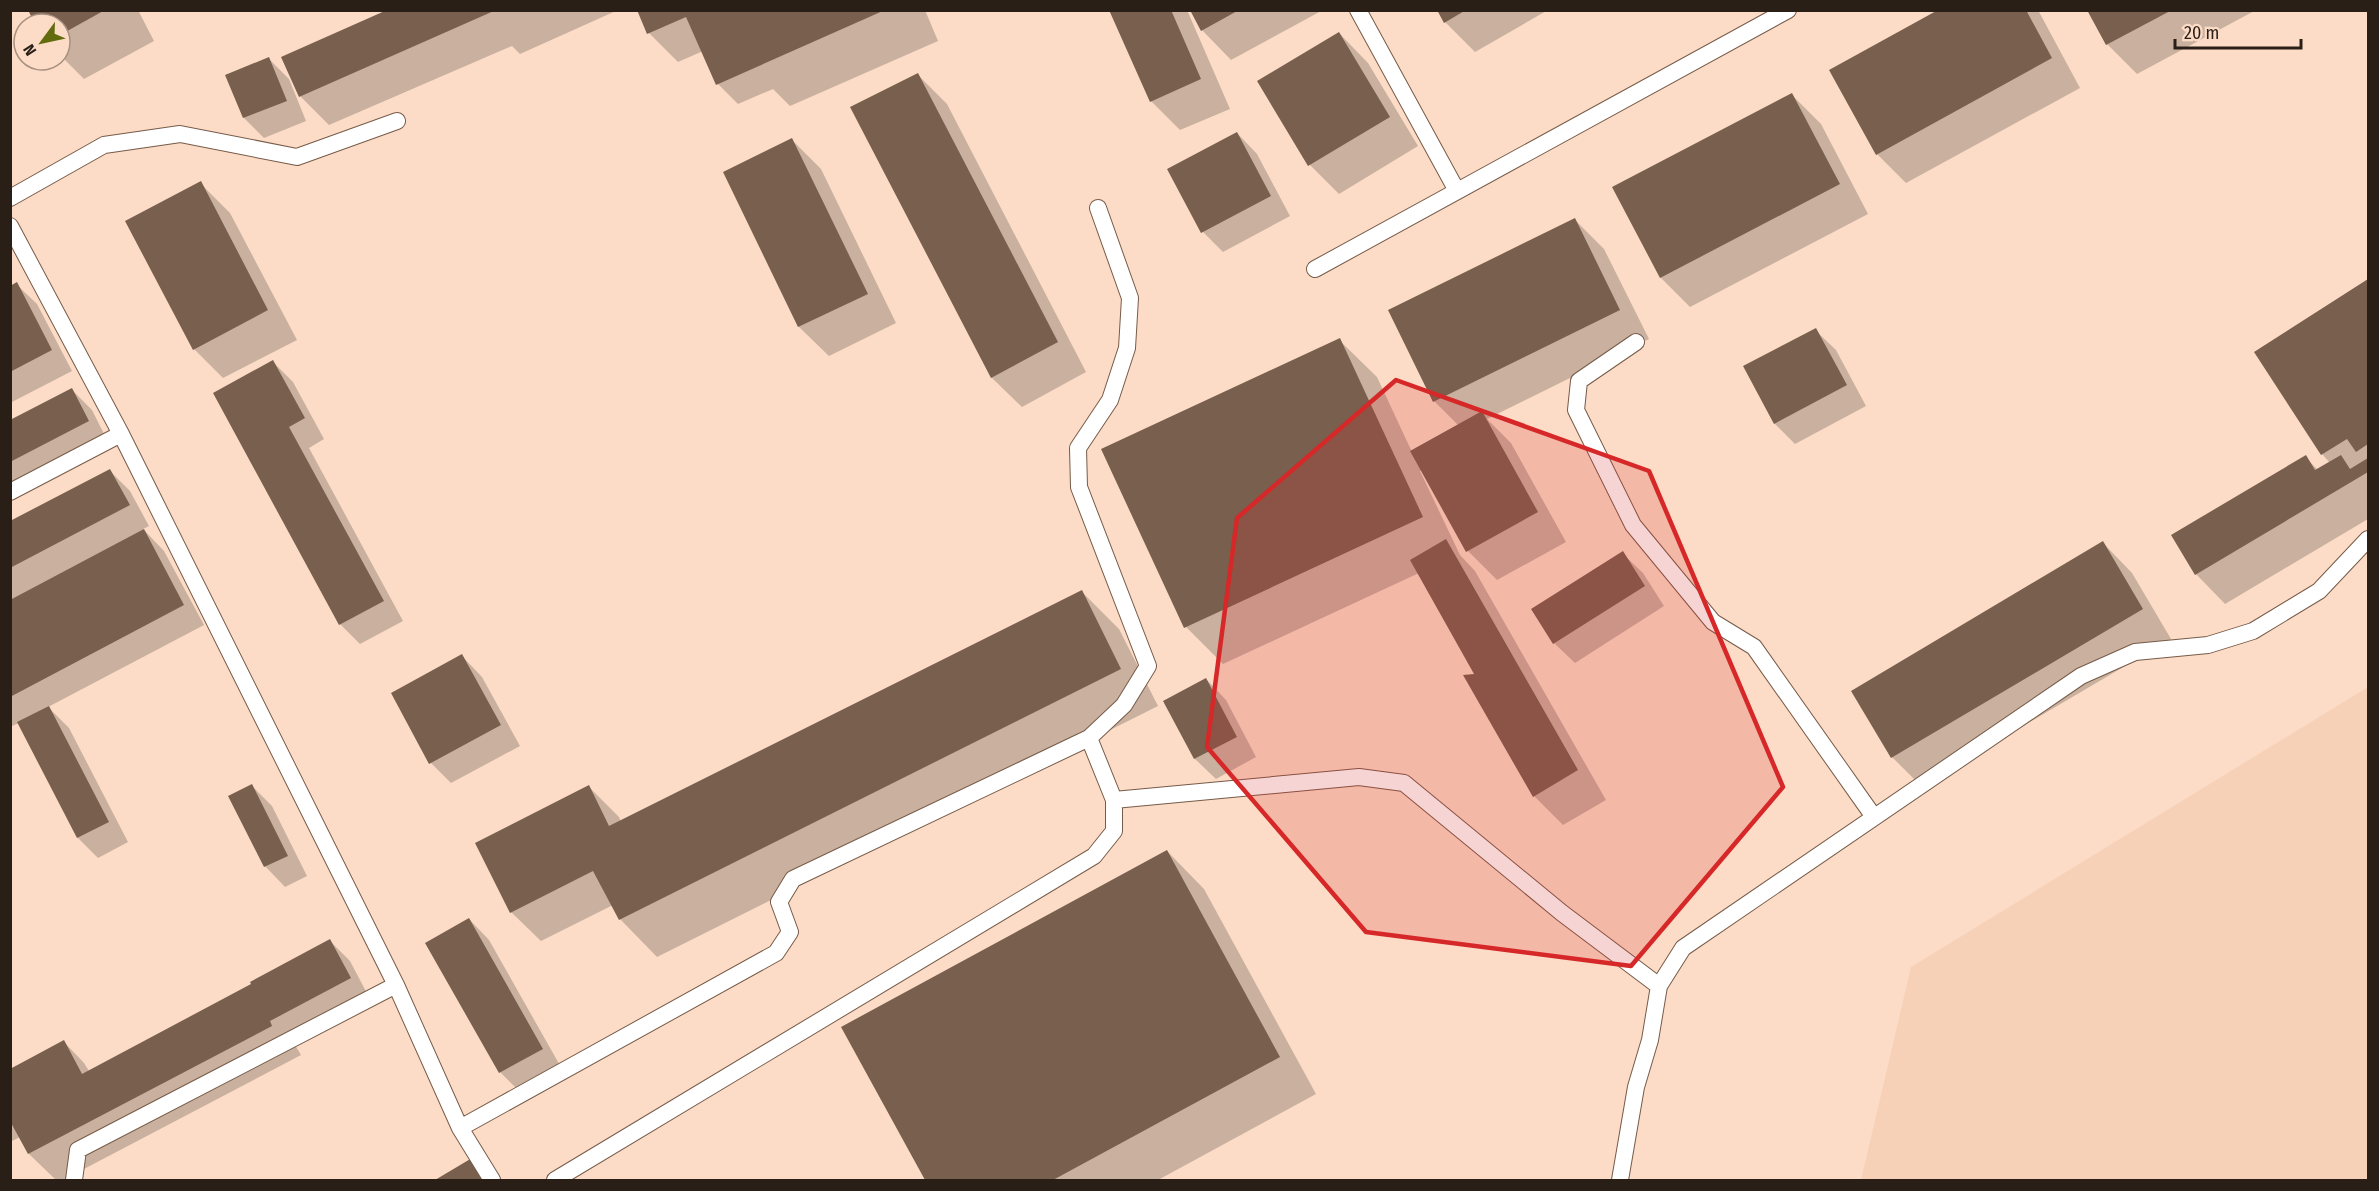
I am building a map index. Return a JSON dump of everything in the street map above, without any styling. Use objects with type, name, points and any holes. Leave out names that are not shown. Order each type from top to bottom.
[{"type":"lane","points":[[1358,10],[1457,191]]},
{"type":"lane","points":[[1315,269],[1788,10]]},
{"type":"lane","points":[[10,198],[104,145],[180,134],[297,157],[397,121]]},
{"type":"lane","points":[[460,1128],[776,953],[790,932],[779,902],[793,879],[1089,738],[1124,705],[1148,666],[1079,487],[1078,448],[1110,400],[1127,348],[1130,298],[1098,208]]},
{"type":"lane","points":[[10,226],[16,247],[121,434],[396,985],[460,1128],[492,1180]]},
{"type":"lane","points":[[1636,342],[1579,381],[1576,410],[1633,525],[1713,622],[1754,647],[1874,817]]},
{"type":"lane","points":[[10,492],[121,434]]},
{"type":"lane","points":[[1620,1180],[1636,1087],[1650,1040],[1659,986],[1683,948],[2081,676],[2135,652],[2208,645],[2253,631],[2319,591],[2368,539]]},
{"type":"lane","points":[[555,1180],[1094,856],[1114,831],[1114,800],[1089,738]]},
{"type":"lane","points":[[1114,800],[1359,777],[1404,783],[1562,913],[1659,986]]},
{"type":"lane","points":[[74,1180],[78,1150],[396,985]]},
{"type":"highlighted area","points":[[1396,380],[1649,471],[1783,787],[1631,966],[1366,932],[1207,747],[1237,518]]},
{"type":"shaded area","points":[[2368,687],[2368,1180],[1861,1180],[1911,967]]},
{"type":"building","points":[[28,10],[105,10],[72,28],[72,12],[29,12]]},
{"type":"building","points":[[387,10],[496,10],[299,97],[281,57]]},
{"type":"building","points":[[637,10],[885,10],[716,85],[686,17],[647,34]]},
{"type":"building","points":[[1109,10],[1171,10],[1201,79],[1150,102]]},
{"type":"building","points":[[1190,10],[1239,10],[1201,31]]},
{"type":"building","points":[[1437,10],[1466,10],[1444,23]]},
{"type":"building","points":[[1938,10],[2026,10],[2052,58],[1876,155],[1829,70]]},
{"type":"building","points":[[2087,10],[2172,10],[2106,45]]},
{"type":"building","points":[[1339,32],[1390,117],[1308,166],[1257,81]]},
{"type":"building","points":[[269,57],[287,101],[243,118],[225,75]]},
{"type":"building","points":[[918,73],[1058,342],[991,378],[850,107]]},
{"type":"building","points":[[1792,93],[1840,184],[1660,278],[1612,187]]},
{"type":"building","points":[[1237,132],[1271,196],[1201,233],[1167,169]]},
{"type":"building","points":[[792,138],[868,294],[798,327],[723,172]]},
{"type":"building","points":[[201,181],[268,310],[193,350],[125,221]]},
{"type":"building","points":[[1575,218],[1620,310],[1433,402],[1388,310]]},
{"type":"building","points":[[2368,279],[2368,444],[2356,452],[2347,439],[2321,455],[2254,352]]},
{"type":"building","points":[[17,282],[52,350],[10,372],[10,286]]},
{"type":"building","points":[[1816,328],[1847,385],[1774,424],[1743,366]]},
{"type":"building","points":[[1340,338],[1423,517],[1184,628],[1101,449]]},
{"type":"building","points":[[273,360],[305,418],[289,427],[384,601],[339,625],[213,393]]},
{"type":"building","points":[[72,388],[89,421],[10,462],[10,420]]},
{"type":"building","points":[[1482,411],[1538,512],[1466,552],[1410,451]]},
{"type":"building","points":[[2306,455],[2315,470],[2341,455],[2350,469],[2368,458],[2368,472],[2195,575],[2171,535]]},
{"type":"building","points":[[110,469],[130,505],[10,568],[10,521]]},
{"type":"building","points":[[144,529],[184,605],[10,697],[10,600]]},
{"type":"building","points":[[1446,539],[1578,770],[1533,797],[1463,675],[1474,674],[1410,560]]},
{"type":"building","points":[[2103,541],[2143,609],[1891,758],[1851,691]]},
{"type":"building","points":[[1623,551],[1645,586],[1553,644],[1531,609]]},
{"type":"building","points":[[1082,590],[1121,669],[619,920],[593,871],[510,913],[475,843],[589,785],[609,826]]},
{"type":"building","points":[[462,654],[501,725],[429,764],[391,693]]},
{"type":"building","points":[[1206,678],[1237,737],[1194,759],[1163,701]]},
{"type":"building","points":[[49,706],[109,822],[77,838],[17,722]]},
{"type":"building","points":[[252,784],[288,856],[264,867],[228,796]]},
{"type":"building","points":[[1167,850],[1280,1057],[1053,1180],[925,1180],[841,1027]]},
{"type":"building","points":[[469,918],[543,1049],[499,1073],[425,943]]},
{"type":"building","points":[[330,939],[351,978],[270,1021],[272,1026],[28,1154],[10,1121],[10,1069],[64,1040],[82,1074]]},
{"type":"building","points":[[472,1158],[486,1180],[435,1180]]}]
